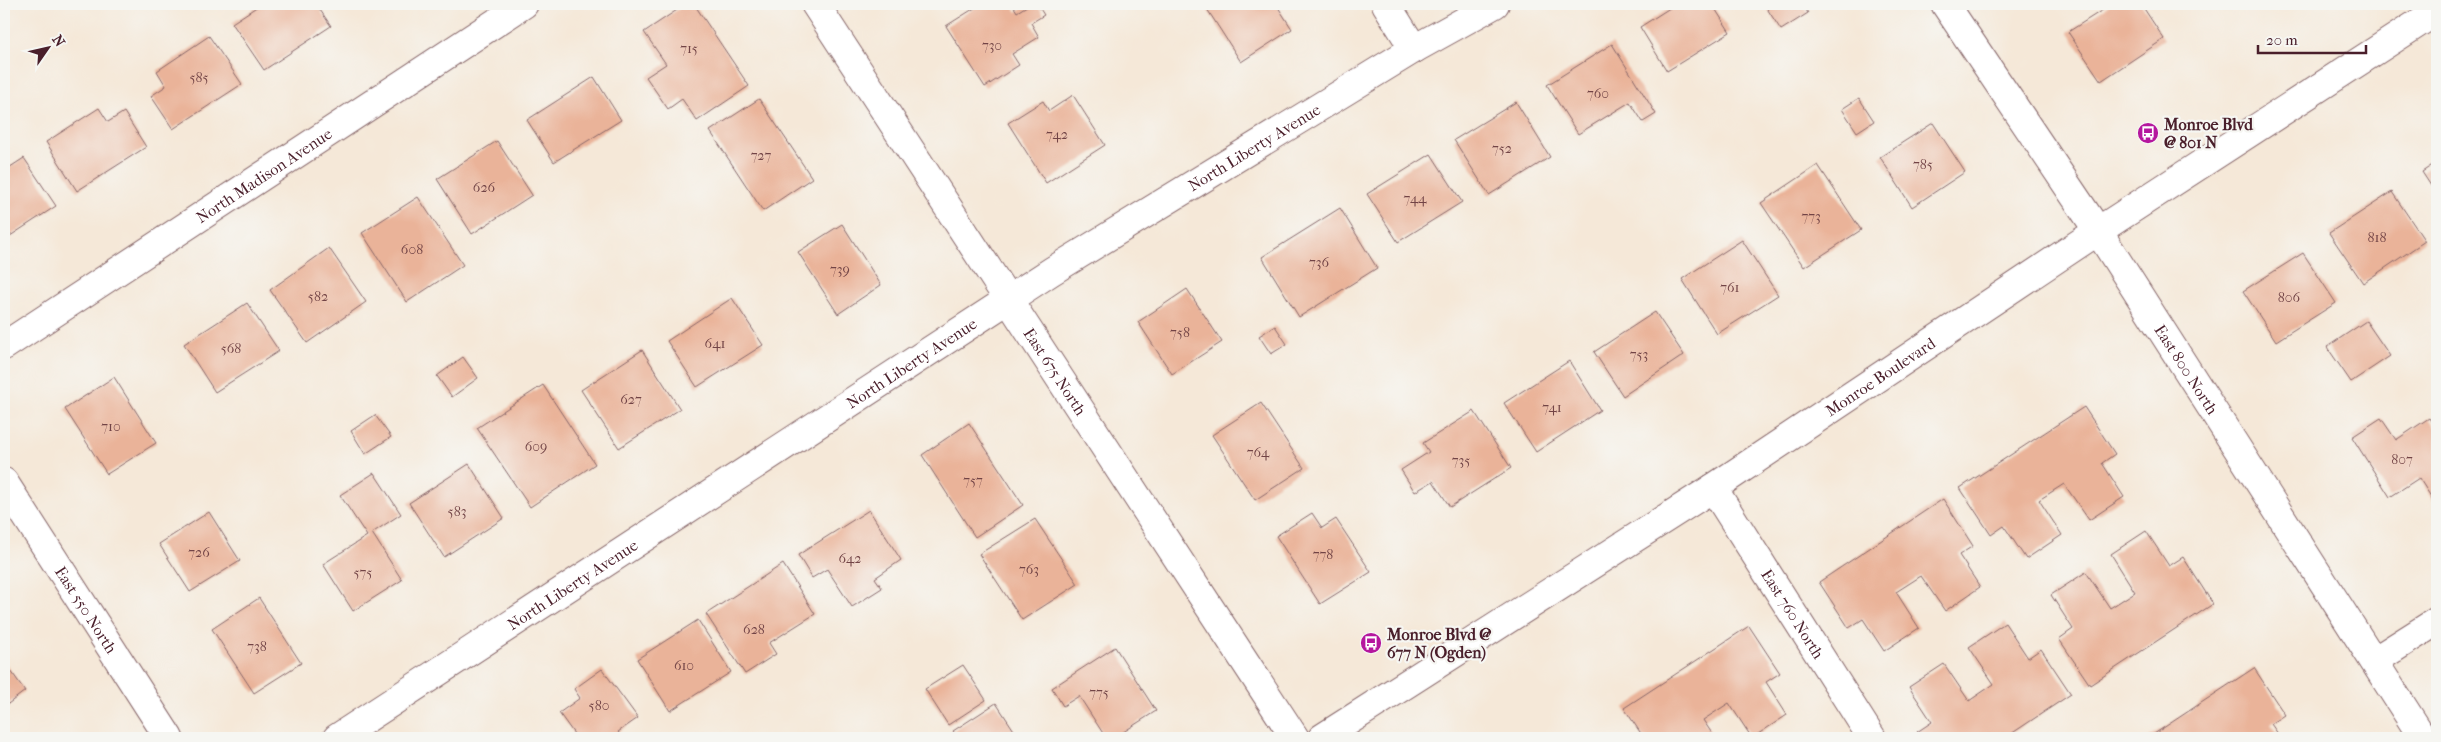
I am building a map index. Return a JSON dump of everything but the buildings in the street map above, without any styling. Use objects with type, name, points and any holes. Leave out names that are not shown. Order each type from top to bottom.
[{"type":"street","name":"North Madison Avenue","points":[[4,346],[524,4]]},
{"type":"street","name":"East 675 North","points":[[815,4],[1295,738]]},
{"type":"street","points":[[1386,4],[1414,49]]},
{"type":"street","name":"North Liberty Avenue","points":[[338,738],[1008,301],[1414,49],[1495,4]]},
{"type":"street","name":"East 800 North","points":[[1945,4],[2098,231],[2423,738]]},
{"type":"street","name":"Monroe Boulevard","points":[[1322,738],[1713,488],[2098,231],[2437,11]]},
{"type":"street","name":"East 550 North","points":[[4,482],[169,738]]},
{"type":"street","name":"East 760 North","points":[[1713,488],[1872,738]]},
{"type":"street","points":[[2374,661],[2437,621]]},
{"type":"place","name":"Monroe Blvd @ 801 N","points":[[2148,133]]},
{"type":"place","name":"Monroe Blvd @ 677 N (Ogden)","points":[[1371,643]]}]
